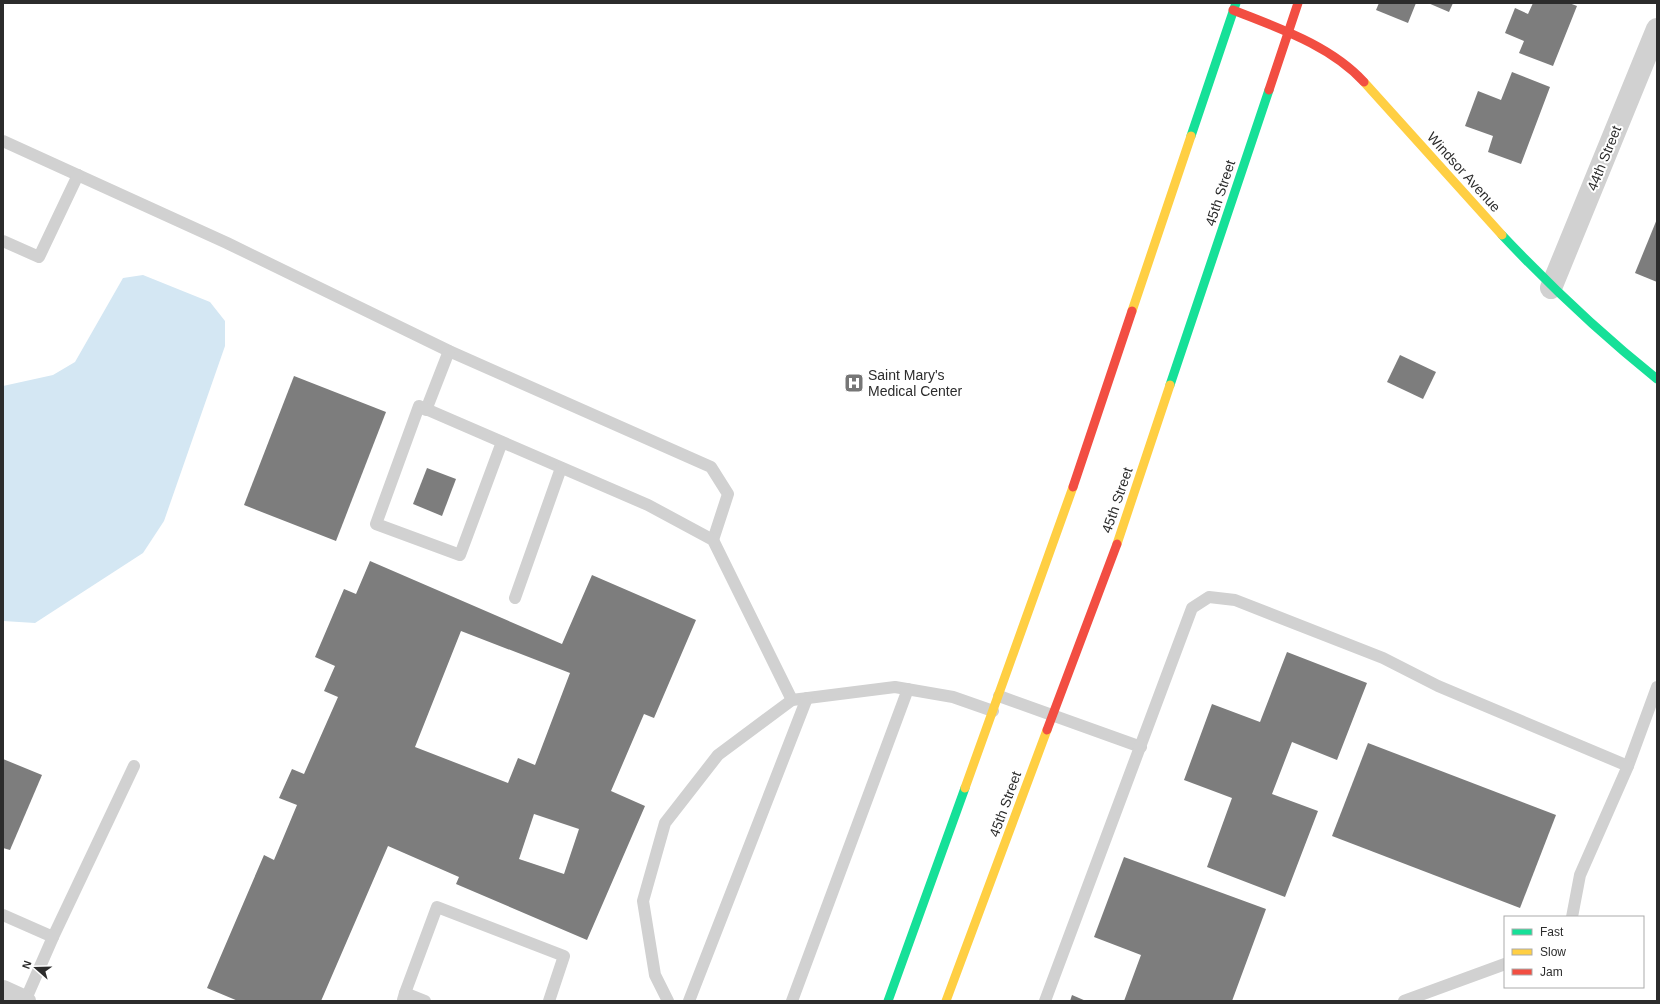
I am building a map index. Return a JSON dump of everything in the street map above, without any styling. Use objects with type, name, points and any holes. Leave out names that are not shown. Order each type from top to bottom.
[{"type":"main road","name":"45th Street","points":[[946,1001],[1117,544],[1298,3]]},
{"type":"main road","name":"Windsor Avenue","points":[[1234,7],[1288,32],[1334,57],[1358,77],[1550,288],[1626,356],[1657,379]]},
{"type":"main road","points":[[888,1001],[1064,514],[1234,7]]},
{"type":"street","name":"44th Street","points":[[1550,288],[1657,29]]},
{"type":"street","points":[[3,991],[25,1001]]},
{"type":"lane","points":[[3,141],[227,243],[449,351],[711,467],[728,494],[713,540]]},
{"type":"lane","points":[[3,241],[39,257],[78,175]]},
{"type":"lane","points":[[426,410],[449,351]]},
{"type":"lane","points":[[502,442],[460,555],[376,524],[419,406],[648,505],[713,540],[792,700]]},
{"type":"lane","points":[[515,598],[561,468]]},
{"type":"lane","points":[[1045,1001],[1192,608],[1209,597],[1235,600],[1383,658],[1438,686],[1628,766]]},
{"type":"lane","points":[[668,1001],[655,975],[644,901],[665,823],[718,755],[792,700],[895,687],[953,697],[993,711]]},
{"type":"lane","points":[[1572,916],[1580,875],[1628,766],[1657,687]]},
{"type":"lane","points":[[792,1001],[908,689]]},
{"type":"lane","points":[[999,696],[1141,747]]},
{"type":"lane","points":[[689,1001],[807,698]]},
{"type":"lane","points":[[25,1001],[53,937],[134,766]]},
{"type":"lane","points":[[425,1001],[404,997],[437,906],[564,956],[549,1001]]},
{"type":"lane","points":[[3,915],[53,937]]},
{"type":"lane","points":[[1404,1001],[1504,964]]},
{"type":"water","points":[[143,275],[210,302],[225,321],[225,346],[164,521],[143,553],[35,623],[3,621],[3,386],[53,375],[75,362],[123,278]]},
{"type":"building","points":[[1379,3],[1416,3],[1408,23],[1376,10]]},
{"type":"building","points":[[1428,3],[1453,3],[1449,12]]},
{"type":"building","points":[[1533,3],[1569,3],[1577,6],[1553,66],[1519,53],[1524,41],[1505,33],[1515,8],[1528,14]]},
{"type":"building","points":[[1512,72],[1550,87],[1521,164],[1488,152],[1493,136],[1465,126],[1478,91],[1501,100]]},
{"type":"building","points":[[1657,219],[1657,282],[1635,273]]},
{"type":"building","points":[[1400,355],[1436,372],[1423,399],[1387,382]]},
{"type":"building","points":[[294,376],[386,412],[336,541],[244,505]]},
{"type":"building","points":[[427,468],[456,479],[442,516],[413,504]]},
{"type":"building","points":[[370,561],[562,644],[592,575],[696,620],[654,718],[644,714],[611,791],[645,806],[587,940],[456,884],[459,877],[388,846],[321,1001],[238,1001],[207,988],[264,855],[274,860],[297,805],[279,798],[292,769],[304,774],[338,697],[324,691],[335,666],[315,657],[344,589],[356,594]],"holes":[[[461,631],[570,673],[535,765],[518,758],[508,783],[415,747]],[[534,814],[579,829],[564,874],[519,859]]]},
{"type":"building","points":[[1287,652],[1367,683],[1337,760],[1292,742],[1272,794],[1318,811],[1285,897],[1207,867],[1232,798],[1184,780],[1212,704],[1260,722]]},
{"type":"building","points":[[1368,743],[1556,815],[1520,908],[1332,836]]},
{"type":"building","points":[[3,759],[42,775],[10,850],[3,848]]},
{"type":"building","points":[[1124,857],[1266,909],[1232,1001],[1124,1001],[1141,955],[1094,937]]},
{"type":"building","points":[[1072,995],[1086,1001],[1070,1001]]},
{"type":"traffic: fast","points":[[1191,136],[1236,3]]},
{"type":"traffic: fast","points":[[1170,385],[1269,90]]},
{"type":"traffic: fast","points":[[1502,235],[1577,310],[1657,379]]},
{"type":"traffic: fast","points":[[888,1001],[965,788]]},
{"type":"traffic: slow","points":[[1364,82],[1502,235]]},
{"type":"traffic: slow","points":[[1132,311],[1191,136]]},
{"type":"traffic: slow","points":[[1117,544],[1170,385]]},
{"type":"traffic: slow","points":[[965,788],[1073,487]]},
{"type":"traffic: slow","points":[[946,1001],[1047,730]]},
{"type":"traffic: jam","points":[[1269,90],[1298,3]]},
{"type":"traffic: jam","points":[[1233,10],[1303,39],[1336,58],[1364,82]]},
{"type":"traffic: jam","points":[[1073,487],[1132,311]]},
{"type":"traffic: jam","points":[[1047,730],[1117,544]]},
{"type":"place","name":"Saint Mary's Medical Center","points":[[854,383]]}]
